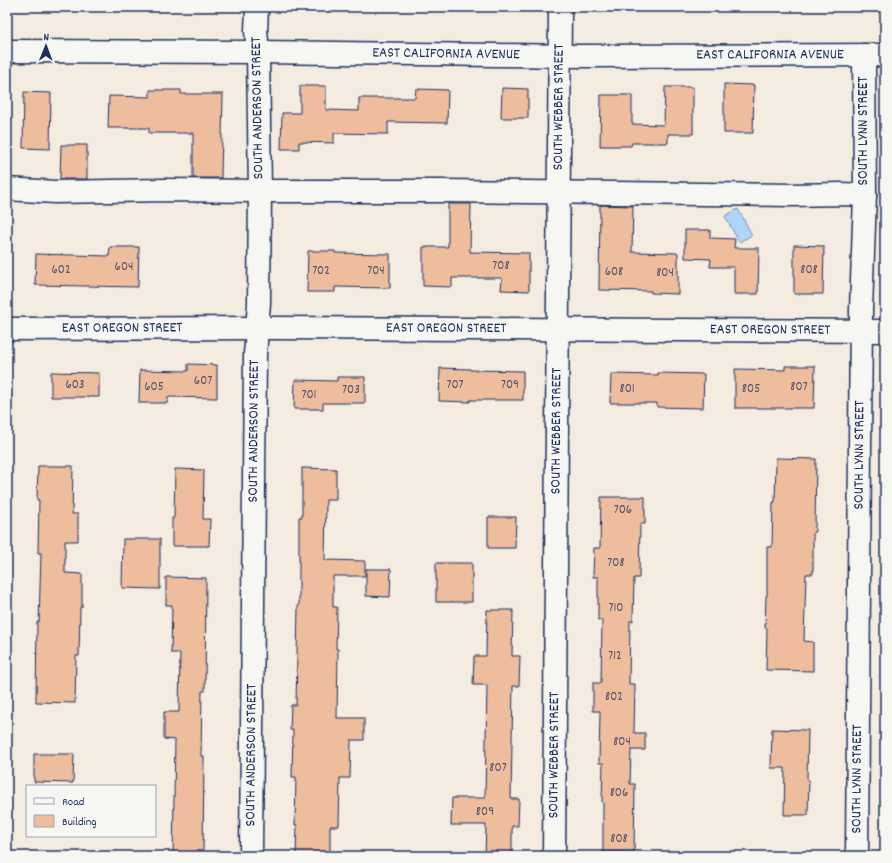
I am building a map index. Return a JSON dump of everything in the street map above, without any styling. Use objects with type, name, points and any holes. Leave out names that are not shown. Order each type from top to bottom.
[{"type":"street","name":"SOUTH ANDERSON STREET","points":[[251,856],[255,355],[259,303],[260,191],[258,52],[256,31],[257,7]]},
{"type":"street","name":"SOUTH WEBBER STREET","points":[[554,856],[560,7]]},
{"type":"street","name":"EAST CALIFORNIA AVENUE","points":[[7,51],[560,55],[874,55]]},
{"type":"street","name":"SOUTH LYNN STREET","points":[[857,856],[861,331],[865,195],[874,55]]},
{"type":"street","points":[[7,189],[55,192],[165,190],[439,191],[865,195]]},
{"type":"street","name":"EAST OREGON STREET","points":[[7,329],[258,328],[885,331]]},
{"type":"water","points":[[738,209],[752,235],[739,242],[725,216]]},
{"type":"building","points":[[724,84],[754,85],[753,133],[724,133]]},
{"type":"building","points":[[300,86],[326,86],[326,110],[359,111],[359,98],[415,98],[416,89],[448,90],[447,123],[388,122],[388,134],[334,133],[334,143],[299,142],[299,149],[281,149],[282,113],[300,113]]},
{"type":"building","points":[[665,87],[693,87],[693,134],[668,134],[668,143],[632,143],[631,146],[600,146],[601,95],[632,95],[632,124],[664,125]]},
{"type":"building","points":[[502,88],[528,89],[528,118],[501,118]]},
{"type":"building","points":[[150,90],[181,90],[181,94],[223,94],[221,178],[193,178],[193,133],[149,133],[149,128],[108,128],[109,96],[150,97]]},
{"type":"building","points":[[24,92],[51,93],[50,149],[23,148]]},
{"type":"building","points":[[61,145],[87,145],[87,179],[60,179]]},
{"type":"building","points":[[448,204],[471,204],[470,252],[529,253],[529,291],[501,290],[502,278],[452,278],[452,287],[423,286],[423,247],[448,247]]},
{"type":"building","points":[[600,205],[633,206],[632,252],[678,253],[678,294],[651,293],[651,291],[599,290]]},
{"type":"building","points":[[685,230],[710,230],[710,238],[735,239],[734,248],[759,248],[758,294],[734,294],[734,267],[710,267],[711,259],[685,258]]},
{"type":"building","points":[[794,245],[824,246],[823,294],[794,294]]},
{"type":"building","points":[[110,247],[139,247],[138,287],[35,285],[36,254],[109,256]]},
{"type":"building","points":[[308,251],[390,254],[390,288],[335,287],[335,292],[307,292]]},
{"type":"building","points":[[188,364],[217,365],[217,398],[168,397],[168,403],[139,403],[140,370],[188,371]]},
{"type":"building","points":[[785,366],[815,366],[814,408],[735,408],[735,369],[785,370]]},
{"type":"building","points":[[440,368],[523,371],[523,400],[470,400],[470,402],[439,401]]},
{"type":"building","points":[[51,372],[99,373],[99,397],[51,397]]},
{"type":"building","points":[[658,373],[704,374],[703,408],[657,407],[657,403],[610,403],[611,374],[658,375]]},
{"type":"building","points":[[337,377],[365,377],[365,403],[323,403],[323,409],[294,409],[295,380],[337,381]]},
{"type":"building","points":[[776,458],[816,459],[813,574],[806,574],[804,641],[813,642],[813,671],[766,670],[767,628],[765,628],[767,596],[767,547],[772,547]]},
{"type":"building","points":[[38,466],[73,466],[72,514],[78,514],[78,541],[65,541],[65,573],[82,574],[82,607],[80,607],[79,656],[76,656],[75,703],[36,702],[37,622],[39,622],[41,553],[38,553]]},
{"type":"building","points":[[302,468],[336,469],[336,500],[326,500],[325,560],[365,561],[365,576],[333,576],[333,607],[337,607],[337,718],[364,718],[364,740],[351,740],[350,778],[340,778],[339,826],[330,826],[330,856],[296,856],[296,777],[292,777],[293,730],[290,730],[291,705],[296,705],[299,606],[299,517],[302,517]]},
{"type":"building","points":[[175,469],[204,470],[203,519],[210,519],[209,546],[172,546]]},
{"type":"building","points":[[601,497],[645,497],[645,524],[640,524],[639,578],[634,578],[633,621],[630,621],[629,684],[635,684],[634,733],[645,733],[645,750],[631,750],[630,784],[635,784],[634,852],[603,852],[603,763],[599,763],[600,711],[593,711],[593,683],[601,683],[602,620],[598,620],[598,577],[593,577],[594,548],[600,548]]},
{"type":"building","points":[[488,517],[516,517],[515,548],[488,548]]},
{"type":"building","points":[[123,539],[160,539],[160,589],[122,588]]},
{"type":"building","points":[[436,563],[472,563],[472,602],[436,602]]},
{"type":"building","points":[[366,569],[391,569],[390,597],[366,596]]},
{"type":"building","points":[[166,577],[206,578],[205,691],[202,691],[201,756],[204,756],[203,856],[173,856],[175,740],[164,739],[164,712],[179,712],[180,653],[171,653],[172,605],[166,605]]},
{"type":"building","points":[[487,610],[513,610],[512,656],[520,656],[519,686],[513,686],[511,799],[519,799],[518,826],[512,826],[512,856],[485,856],[486,825],[451,825],[452,798],[485,798],[487,685],[473,685],[474,656],[486,656]]},
{"type":"building","points":[[772,729],[808,730],[808,815],[784,815],[785,768],[771,768]]},
{"type":"building","points":[[34,754],[74,754],[73,783],[34,782]]}]
